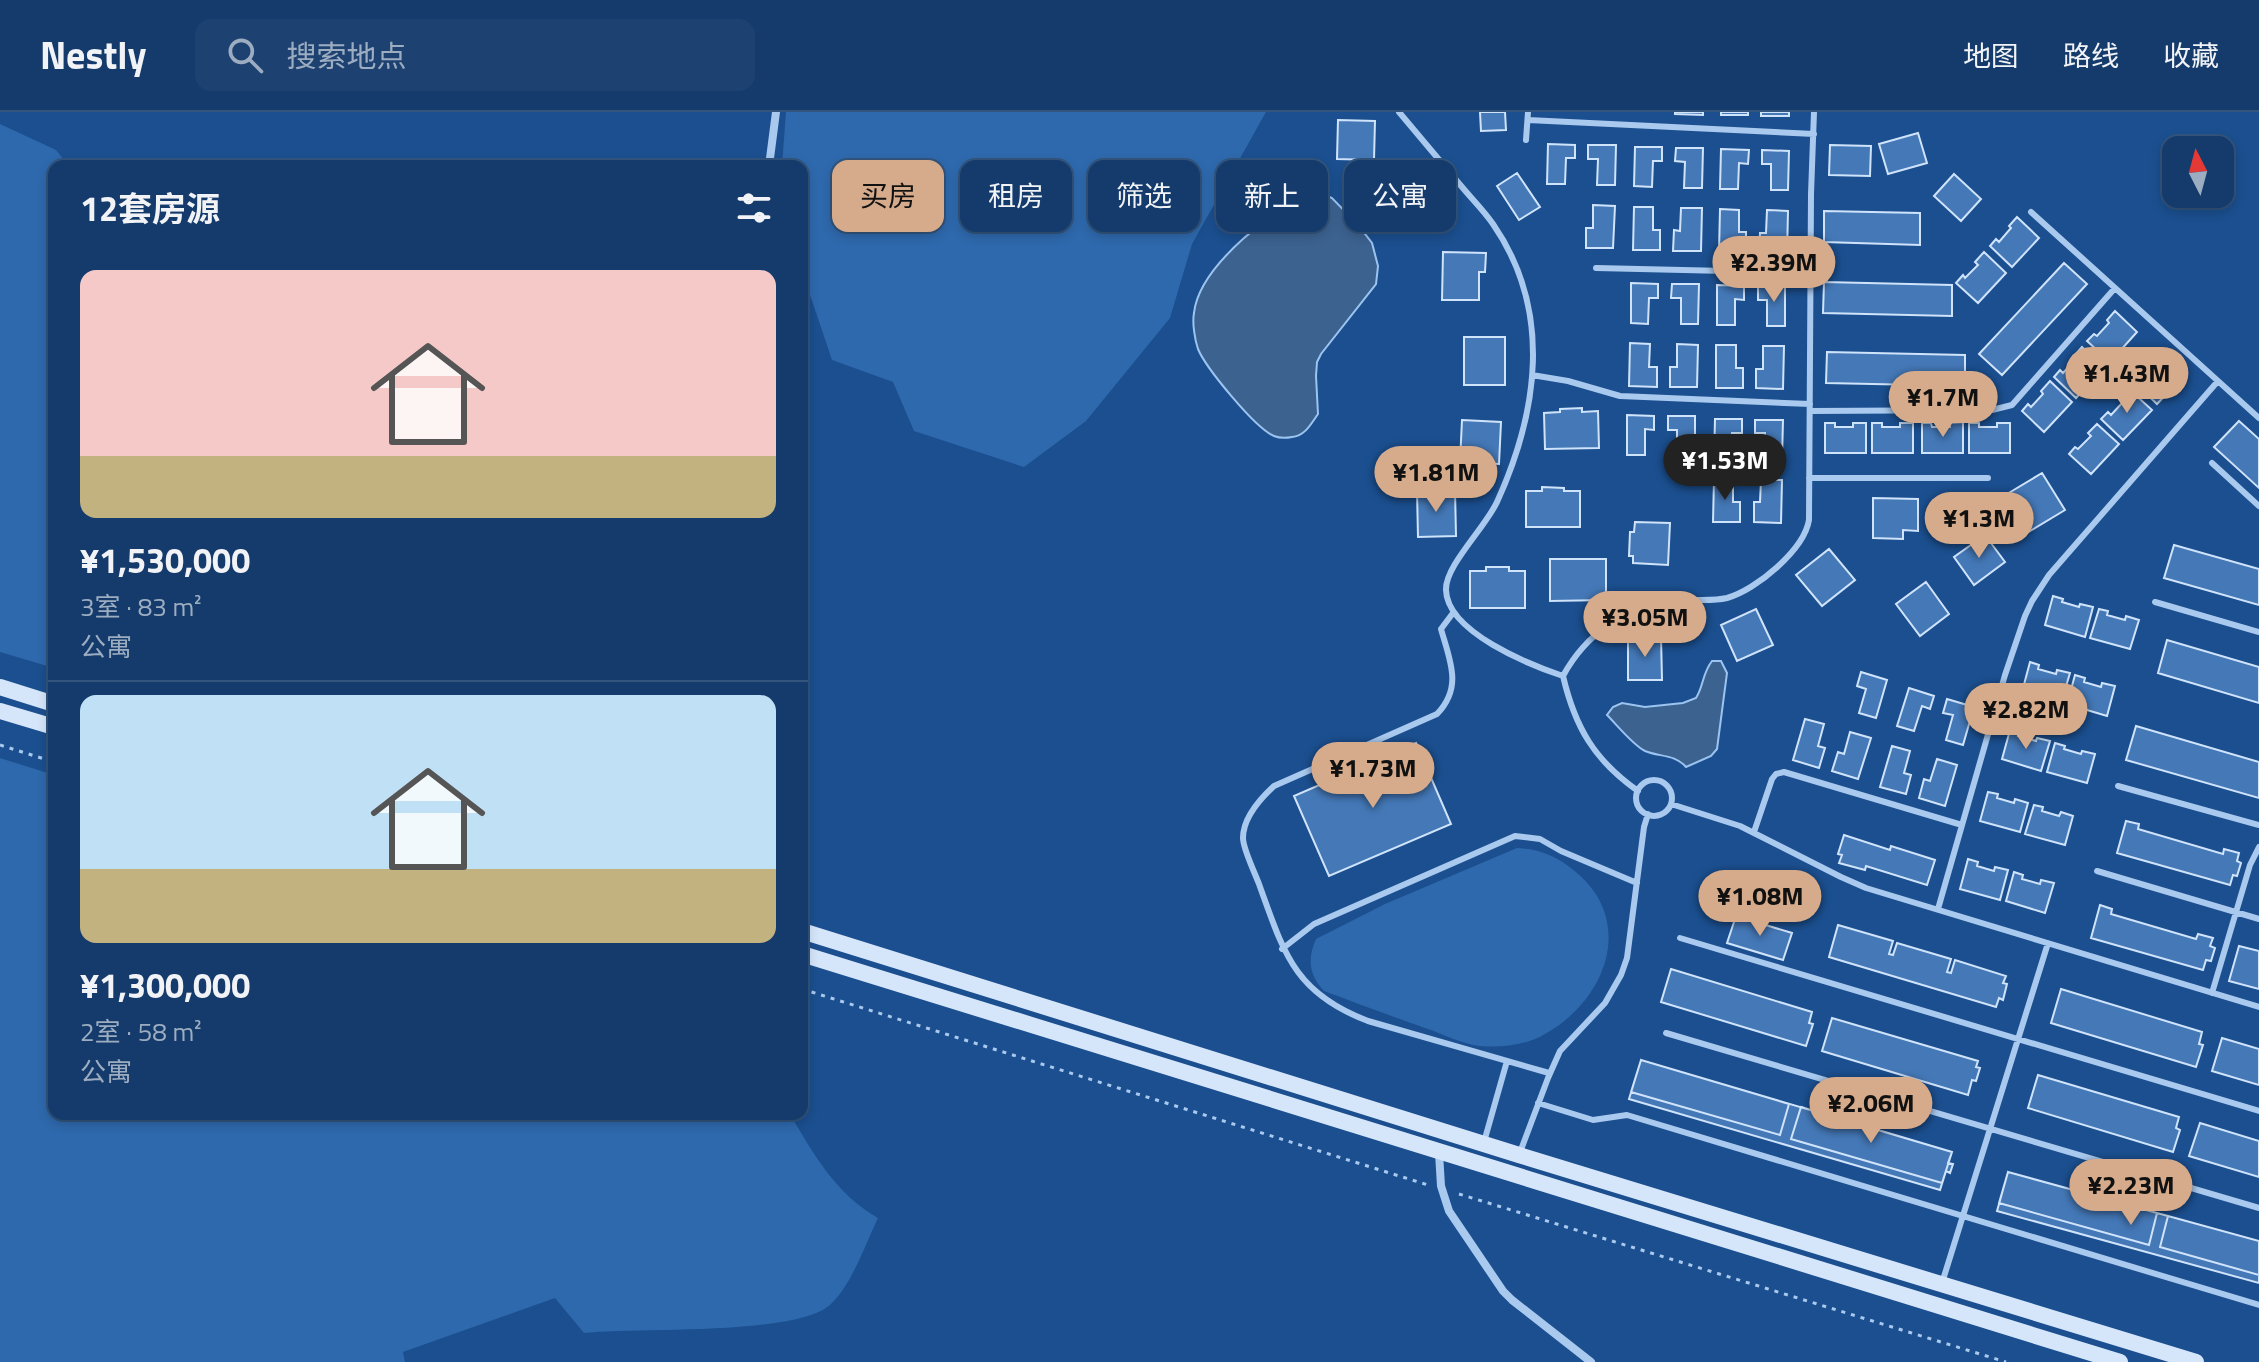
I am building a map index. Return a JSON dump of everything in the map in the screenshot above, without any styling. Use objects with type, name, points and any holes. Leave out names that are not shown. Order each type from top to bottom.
[{"type":"main road","points":[[0,687],[48,702]]},
{"type":"main road","points":[[0,711],[48,725]]},
{"type":"main road","points":[[808,933],[2196,1362]]},
{"type":"main road","points":[[808,956],[2120,1362]]},
{"type":"street","points":[[770,160],[776,112]]},
{"type":"street","points":[[1439,1153],[1442,1188],[1454,1222],[1503,1291],[1591,1362]]},
{"type":"lane","points":[[1399,112],[1480,207],[1505,244],[1516,266],[1529,314],[1532,339],[1527,418],[1510,474],[1490,517],[1451,569],[1446,583],[1447,598],[1453,613],[1476,632],[1522,660],[1563,676]]},
{"type":"lane","points":[[1638,791],[1609,768],[1587,741],[1573,712],[1563,676],[1579,650],[1590,639],[1627,614],[1650,604],[1675,600],[1727,598],[1759,581],[1803,539],[1809,520],[1814,112]]},
{"type":"lane","points":[[1526,140],[1528,116],[1814,134]]},
{"type":"lane","points":[[2031,212],[2259,418]]},
{"type":"lane","points":[[1596,268],[1811,273]]},
{"type":"lane","points":[[1532,375],[1568,381],[1620,396],[1810,408],[1992,410],[2012,405],[2115,288]]},
{"type":"lane","points":[[1938,909],[2005,675],[2025,616],[2040,587],[2218,381]]},
{"type":"lane","points":[[2212,463],[2259,506]]},
{"type":"lane","points":[[1809,478],[1988,478]]},
{"type":"lane","points":[[2155,602],[2259,632]]},
{"type":"lane","points":[[1453,613],[1441,629],[1454,678],[1444,707],[1437,714],[1274,786],[1263,796],[1249,818],[1243,839],[1282,949],[1310,988],[1342,1011],[1368,1021],[1549,1073]]},
{"type":"lane","points":[[1754,832],[1772,779],[1784,772],[1962,825]]},
{"type":"lane","points":[[1648,781],[1663,782],[1671,791],[1671,804],[1662,814],[1648,814],[1638,805],[1638,791],[1648,781]]},
{"type":"lane","points":[[2118,786],[2259,825]]},
{"type":"lane","points":[[1671,804],[1754,832],[1866,888],[2259,1007]]},
{"type":"lane","points":[[1519,1155],[1560,1051],[1595,1015],[1621,975],[1627,958],[1648,814]]},
{"type":"lane","points":[[1282,949],[1314,924],[1515,836],[1540,839],[1637,883]]},
{"type":"lane","points":[[2212,993],[2250,865],[2259,847]]},
{"type":"lane","points":[[2097,871],[2259,919]]},
{"type":"lane","points":[[1680,938],[2259,1111]]},
{"type":"lane","points":[[1942,1284],[2048,943]]},
{"type":"lane","points":[[1666,1033],[2259,1208]]},
{"type":"lane","points":[[1484,1143],[1507,1061]]},
{"type":"lane","points":[[1538,1103],[1593,1120],[1627,1115],[2259,1305]]},
{"type":"path","points":[[0,745],[48,760]]},
{"type":"path","points":[[808,991],[2006,1362]]},
{"type":"shaded area","points":[[786,112],[1266,112],[1239,160],[1216,160],[1216,201],[1200,230],[1200,160],[1088,160],[1088,232],[1199,232],[1192,244],[1170,318],[1086,421],[1024,467],[914,431],[893,382],[832,360],[808,289],[808,160],[782,160]]},
{"type":"shaded area","points":[[0,124],[56,150],[64,160],[48,160],[48,666],[0,652]]},
{"type":"shaded area","points":[[1328,196],[1344,210],[1344,232],[1363,232],[1372,243],[1378,266],[1376,284],[1321,354],[1316,376],[1318,414],[1307,429],[1297,436],[1274,436],[1255,422],[1232,397],[1197,345],[1194,313],[1200,292],[1220,262],[1252,232],[1328,232]]},
{"type":"shaded area","points":[[1712,661],[1721,661],[1727,673],[1717,749],[1711,756],[1686,767],[1672,758],[1645,751],[1607,715],[1613,707],[1622,703],[1645,707],[1683,703],[1696,698]]},
{"type":"shaded area","points":[[0,758],[48,773],[48,1120],[794,1120],[817,1159],[838,1185],[878,1218],[858,1264],[839,1296],[813,1314],[786,1321],[752,1326],[584,1333],[555,1298],[403,1352],[405,1362],[0,1362]]},
{"type":"shaded area","points":[[1517,848],[1542,852],[1570,867],[1595,893],[1605,915],[1609,937],[1606,960],[1584,1002],[1566,1020],[1530,1041],[1505,1046],[1480,1046],[1324,991],[1319,985],[1311,966],[1316,939],[1385,904]]},
{"type":"building","points":[[1480,112],[1505,112],[1506,130],[1481,131]]},
{"type":"building","points":[[1703,112],[1703,115],[1675,114]]},
{"type":"building","points":[[1721,112],[1748,112],[1748,115],[1721,115]]},
{"type":"building","points":[[1761,112],[1789,112],[1789,116],[1761,116]]},
{"type":"building","points":[[1338,120],[1375,121],[1374,160],[1337,159]]},
{"type":"building","points":[[1918,133],[1927,163],[1888,174],[1879,144]]},
{"type":"building","points":[[1548,144],[1575,145],[1575,158],[1566,158],[1565,184],[1547,184]]},
{"type":"building","points":[[1588,145],[1616,145],[1615,185],[1597,185],[1598,159],[1588,159]]},
{"type":"building","points":[[1830,145],[1871,146],[1870,176],[1829,175]]},
{"type":"building","points":[[1635,147],[1662,147],[1662,161],[1653,161],[1652,187],[1634,186]]},
{"type":"building","points":[[1676,148],[1703,148],[1702,188],[1684,188],[1685,162],[1675,161]]},
{"type":"building","points":[[1721,149],[1749,150],[1748,164],[1739,163],[1738,189],[1720,189]]},
{"type":"building","points":[[1762,150],[1789,151],[1788,190],[1771,190],[1771,164],[1762,164]]},
{"type":"building","points":[[1517,173],[1540,207],[1519,220],[1497,186]]},
{"type":"building","points":[[1954,174],[1981,199],[1961,221],[1934,196]]},
{"type":"building","points":[[1593,205],[1615,206],[1613,248],[1586,248],[1586,228],[1593,228]]},
{"type":"building","points":[[1634,207],[1653,207],[1653,230],[1660,230],[1660,250],[1633,250]]},
{"type":"building","points":[[1681,208],[1702,208],[1701,251],[1673,251],[1674,230],[1680,231]]},
{"type":"building","points":[[1720,209],[1739,210],[1739,232],[1746,232],[1746,253],[1719,252]]},
{"type":"building","points":[[1767,210],[1788,211],[1787,254],[1759,253],[1760,233],[1766,233]]},
{"type":"building","points":[[1824,211],[1920,213],[1920,245],[1824,242]]},
{"type":"building","points":[[2017,217],[2039,238],[2012,267],[1990,246],[1996,239],[1999,242]]},
{"type":"building","points":[[1443,252],[1486,253],[1485,272],[1479,272],[1479,300],[1442,300]]},
{"type":"building","points":[[1984,252],[2006,273],[1978,303],[1956,283],[1978,265],[1975,262]]},
{"type":"building","points":[[2064,263],[2087,284],[2002,375],[1979,354]]},
{"type":"building","points":[[1824,282],[1952,285],[1952,316],[1823,313]]},
{"type":"building","points":[[1631,283],[1658,284],[1658,298],[1649,298],[1648,324],[1631,323]]},
{"type":"building","points":[[1672,284],[1699,284],[1698,324],[1681,324],[1681,298],[1671,298]]},
{"type":"building","points":[[1717,285],[1744,286],[1744,300],[1735,299],[1735,325],[1717,325]]},
{"type":"building","points":[[1758,286],[1785,286],[1785,326],[1767,326],[1767,300],[1758,300]]},
{"type":"building","points":[[2115,311],[2137,332],[2110,362],[2087,341],[2094,334],[2097,336]]},
{"type":"building","points":[[1464,337],[1505,337],[1505,385],[1464,385]]},
{"type":"building","points":[[1630,343],[1650,344],[1649,367],[1657,367],[1657,387],[1629,386]]},
{"type":"building","points":[[1677,344],[1698,345],[1697,387],[1670,387],[1670,367],[1677,367]]},
{"type":"building","points":[[1716,345],[1736,345],[1736,368],[1743,368],[1743,388],[1716,388]]},
{"type":"building","points":[[1763,346],[1784,346],[1783,389],[1756,388],[1756,369],[1763,369]]},
{"type":"building","points":[[2082,347],[2104,368],[2076,398],[2054,377],[2060,370],[2063,373]]},
{"type":"building","points":[[1827,352],[1965,355],[1965,386],[1826,383]]},
{"type":"building","points":[[2163,353],[2185,374],[2157,404],[2135,383],[2157,366],[2154,363]]},
{"type":"building","points":[[2050,381],[2072,402],[2044,432],[2022,411],[2028,404],[2031,407]]},
{"type":"building","points":[[2129,389],[2152,410],[2123,440],[2101,419],[2108,412],[2111,415],[2123,402],[2120,399]]},
{"type":"building","points":[[1582,408],[1582,412],[1598,411],[1599,448],[1545,449],[1544,413]]},
{"type":"building","points":[[1627,415],[1654,416],[1654,430],[1645,429],[1645,455],[1627,455]]},
{"type":"building","points":[[1668,416],[1695,416],[1695,456],[1677,456],[1677,430],[1668,430]]},
{"type":"building","points":[[1715,419],[1742,419],[1742,433],[1732,433],[1732,459],[1714,459]]},
{"type":"building","points":[[1462,420],[1501,422],[1499,464],[1460,462]]},
{"type":"building","points":[[1755,420],[1783,420],[1782,459],[1764,459],[1765,433],[1755,433]]},
{"type":"building","points":[[2239,421],[2259,439],[2259,488],[2214,447]]},
{"type":"building","points":[[1963,422],[1963,453],[1922,453],[1922,423],[1931,423],[1932,427],[1950,427],[1950,423]]},
{"type":"building","points":[[1825,423],[1835,423],[1835,427],[1853,427],[1853,423],[1866,423],[1866,453],[1825,453]]},
{"type":"building","points":[[1872,423],[1882,423],[1882,427],[1900,427],[1900,423],[1913,423],[1913,453],[1872,453]]},
{"type":"building","points":[[1969,423],[1979,423],[1979,427],[1997,427],[1997,423],[2010,423],[2010,453],[1969,453]]},
{"type":"building","points":[[2097,424],[2119,444],[2091,474],[2069,454],[2091,436],[2088,433]]},
{"type":"building","points":[[2042,473],[2065,510],[2020,537],[1997,500]]},
{"type":"building","points":[[1714,479],[1733,479],[1733,502],[1740,502],[1740,522],[1713,522]]},
{"type":"building","points":[[1761,480],[1782,480],[1781,523],[1754,522],[1754,502],[1760,502]]},
{"type":"building","points":[[1542,487],[1580,491],[1580,527],[1526,527],[1526,491],[1542,491]]},
{"type":"building","points":[[1455,490],[1456,536],[1418,537],[1417,491]]},
{"type":"building","points":[[1873,498],[1918,499],[1918,531],[1903,530],[1903,539],[1873,538]]},
{"type":"building","points":[[1635,522],[1670,523],[1668,565],[1633,563],[1633,556],[1629,556],[1630,532],[1634,532]]},
{"type":"building","points":[[1985,535],[2005,562],[1974,585],[1954,557]]},
{"type":"building","points":[[2174,545],[2259,569],[2259,605],[2164,578]]},
{"type":"building","points":[[1829,549],[1855,580],[1822,606],[1796,575]]},
{"type":"building","points":[[1550,559],[1606,559],[1606,600],[1550,601]]},
{"type":"building","points":[[1486,567],[1525,571],[1525,608],[1470,608],[1470,571],[1486,571]]},
{"type":"building","points":[[1926,582],[1949,614],[1920,636],[1896,604]]},
{"type":"building","points":[[2053,596],[2079,607],[2080,604],[2093,607],[2085,637],[2045,625]]},
{"type":"building","points":[[1756,609],[1773,645],[1737,661],[1721,625]]},
{"type":"building","points":[[2099,609],[2108,611],[2107,615],[2125,620],[2126,616],[2139,620],[2130,649],[2090,638]]},
{"type":"building","points":[[1628,637],[1661,637],[1662,680],[1628,680]]},
{"type":"building","points":[[2167,640],[2259,667],[2259,703],[2158,673]]},
{"type":"building","points":[[2030,662],[2039,665],[2038,669],[2056,674],[2057,670],[2070,673],[2061,703],[2022,692]]},
{"type":"building","points":[[1861,672],[1887,680],[1876,718],[1859,713],[1866,689],[1857,686]]},
{"type":"building","points":[[2075,675],[2085,678],[2084,682],[2101,687],[2102,683],[2115,686],[2107,716],[2067,704]]},
{"type":"building","points":[[1909,688],[1934,696],[1930,709],[1922,706],[1914,731],[1897,726]]},
{"type":"building","points":[[1947,699],[1974,707],[1963,745],[1946,740],[1953,715],[1943,713]]},
{"type":"building","points":[[1805,719],[1824,724],[1818,746],[1825,748],[1819,768],[1793,760]]},
{"type":"building","points":[[2136,726],[2259,762],[2259,798],[2126,760]]},
{"type":"building","points":[[2010,730],[2019,733],[2018,736],[2036,741],[2037,738],[2050,741],[2041,771],[2002,759]]},
{"type":"building","points":[[1850,732],[1871,738],[1858,779],[1832,771],[1838,752],[1844,754]]},
{"type":"building","points":[[1416,743],[1451,824],[1329,876],[1294,796]]},
{"type":"building","points":[[2055,743],[2081,754],[2082,751],[2095,754],[2087,783],[2047,772]]},
{"type":"building","points":[[1892,746],[1910,751],[1904,773],[1911,775],[1906,794],[1880,787]]},
{"type":"building","points":[[1937,759],[1957,765],[1945,806],[1919,798],[1924,779],[1930,781]]},
{"type":"building","points":[[1988,792],[2014,803],[2015,799],[2028,803],[2020,832],[1980,821]]},
{"type":"building","points":[[2034,805],[2059,816],[2061,812],[2073,816],[2065,845],[2025,834]]},
{"type":"building","points":[[2126,821],[2139,824],[2138,829],[2223,854],[2224,849],[2239,853],[2237,861],[2241,863],[2237,876],[2233,875],[2230,885],[2117,853]]},
{"type":"building","points":[[1844,835],[1935,860],[1927,885],[1866,866],[1865,870],[1839,863],[1842,855],[1838,854]]},
{"type":"building","points":[[1968,859],[1978,862],[1977,866],[1994,871],[1995,867],[2008,870],[2000,900],[1960,889]]},
{"type":"building","points":[[2014,872],[2023,875],[2022,879],[2040,884],[2041,880],[2054,883],[2045,913],[2006,901]]},
{"type":"building","points":[[2100,905],[2112,909],[2111,914],[2196,939],[2198,934],[2213,938],[2210,946],[2215,948],[2211,961],[2206,960],[2203,970],[2091,938]]},
{"type":"building","points":[[1736,916],[1792,933],[1783,960],[1727,943]]},
{"type":"building","points":[[1838,925],[1893,941],[1889,954],[1893,955],[1897,943],[1951,959],[1947,972],[1951,973],[1955,960],[2006,976],[2003,1000],[1999,998],[1996,1007],[1829,957]]},
{"type":"building","points":[[2239,946],[2259,951],[2259,989],[2229,981]]},
{"type":"building","points":[[1671,969],[1812,1012],[1809,1023],[1813,1024],[1806,1046],[1661,1002]]},
{"type":"building","points":[[2061,989],[2202,1032],[2199,1044],[2203,1045],[2196,1067],[2051,1023]]},
{"type":"building","points":[[1832,1018],[1978,1061],[1976,1067],[1980,1068],[1976,1081],[1972,1080],[1968,1095],[1822,1051]]},
{"type":"building","points":[[2222,1038],[2259,1049],[2259,1085],[2212,1071]]},
{"type":"building","points":[[1641,1060],[1952,1152],[1948,1163],[1953,1164],[1950,1173],[1946,1171],[1940,1190],[1629,1099]]},
{"type":"building","points":[[1641,1060],[1789,1104],[1780,1135],[1631,1092]]},
{"type":"building","points":[[2038,1075],[2179,1117],[2176,1128],[2180,1130],[2173,1152],[2028,1108]]},
{"type":"building","points":[[1801,1107],[1952,1152],[1942,1183],[1791,1139]]},
{"type":"building","points":[[2200,1123],[2259,1141],[2259,1177],[2189,1156]]},
{"type":"building","points":[[2008,1172],[2157,1213],[2149,1245],[1999,1203]]},
{"type":"building","points":[[2008,1172],[2259,1241],[2259,1283],[1997,1211]]},
{"type":"building","points":[[2168,1216],[2259,1241],[2259,1275],[2160,1247]]}]
